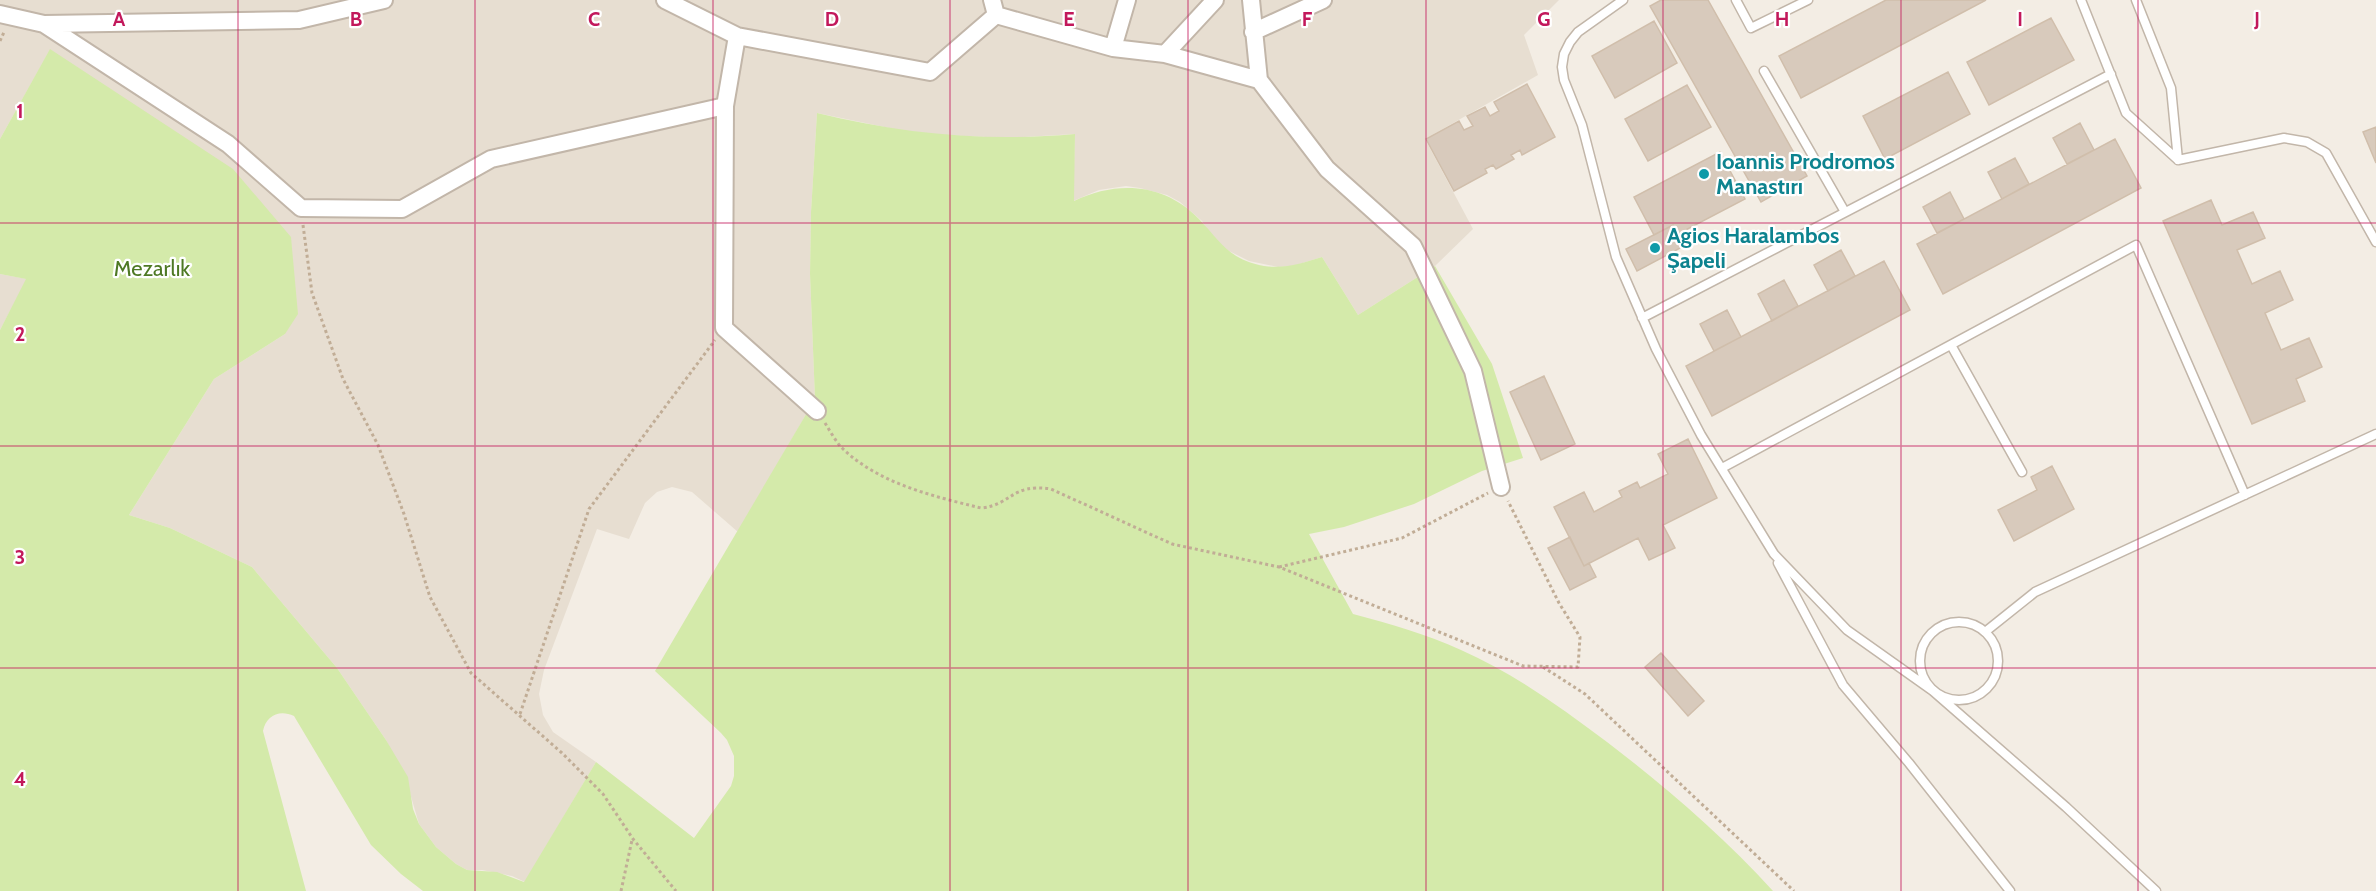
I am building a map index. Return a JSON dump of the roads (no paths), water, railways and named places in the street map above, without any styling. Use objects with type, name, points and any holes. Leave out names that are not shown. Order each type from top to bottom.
[{"type":"street","points":[[0,14],[44,24],[299,20],[384,0]]},
{"type":"street","points":[[665,0],[737,36],[930,72],[994,7],[1113,48],[1165,54],[1259,80]]},
{"type":"street","points":[[1113,48],[1127,0]]},
{"type":"street","points":[[1165,54],[1215,0]]},
{"type":"street","points":[[1251,0],[1259,80],[1327,169],[1413,246],[1473,371],[1501,486]]},
{"type":"street","points":[[1254,32],[1323,0]]},
{"type":"street","points":[[44,24],[228,144],[301,208],[402,209],[492,159],[725,106]]},
{"type":"street","points":[[737,36],[725,106],[723,328],[817,411]]},
{"type":"lane","points":[[1623,0],[1578,32],[1564,54],[1562,66],[1564,80],[1582,124],[1616,257],[1642,318],[1701,435],[1774,554],[1843,685],[2010,891]]},
{"type":"lane","points":[[1736,0],[1751,28],[1808,0]]},
{"type":"lane","points":[[2081,0],[2126,113],[2178,160]]},
{"type":"lane","points":[[2136,0],[2171,88],[2178,160]]},
{"type":"lane","points":[[1764,71],[1845,213]]},
{"type":"lane","points":[[1642,318],[2111,74]]},
{"type":"lane","points":[[2178,160],[2284,138],[2307,142],[2326,153],[2376,242]]},
{"type":"lane","points":[[1722,468],[2136,245],[2245,495]]},
{"type":"lane","points":[[1951,345],[2022,472]]},
{"type":"lane","points":[[1985,632],[2035,592],[2376,434]]},
{"type":"lane","points":[[1774,554],[1847,630],[1934,691],[2066,807],[2156,891]]},
{"type":"lane","points":[[1959,623],[1968,624],[1985,632],[1995,647],[1998,666],[1996,675],[1985,690],[1977,696],[1959,700],[1950,699],[1934,691],[1923,675],[1920,657],[1933,632],[1941,627],[1959,623]]},
{"type":"place","name":"Ioannis Prodromos Manastırı","points":[[1704,174]]},
{"type":"place","name":"Agios Haralambos Şapeli","points":[[1655,248]]},
{"type":"park label","name":"Mezarlık","points":[[152,268]]}]
